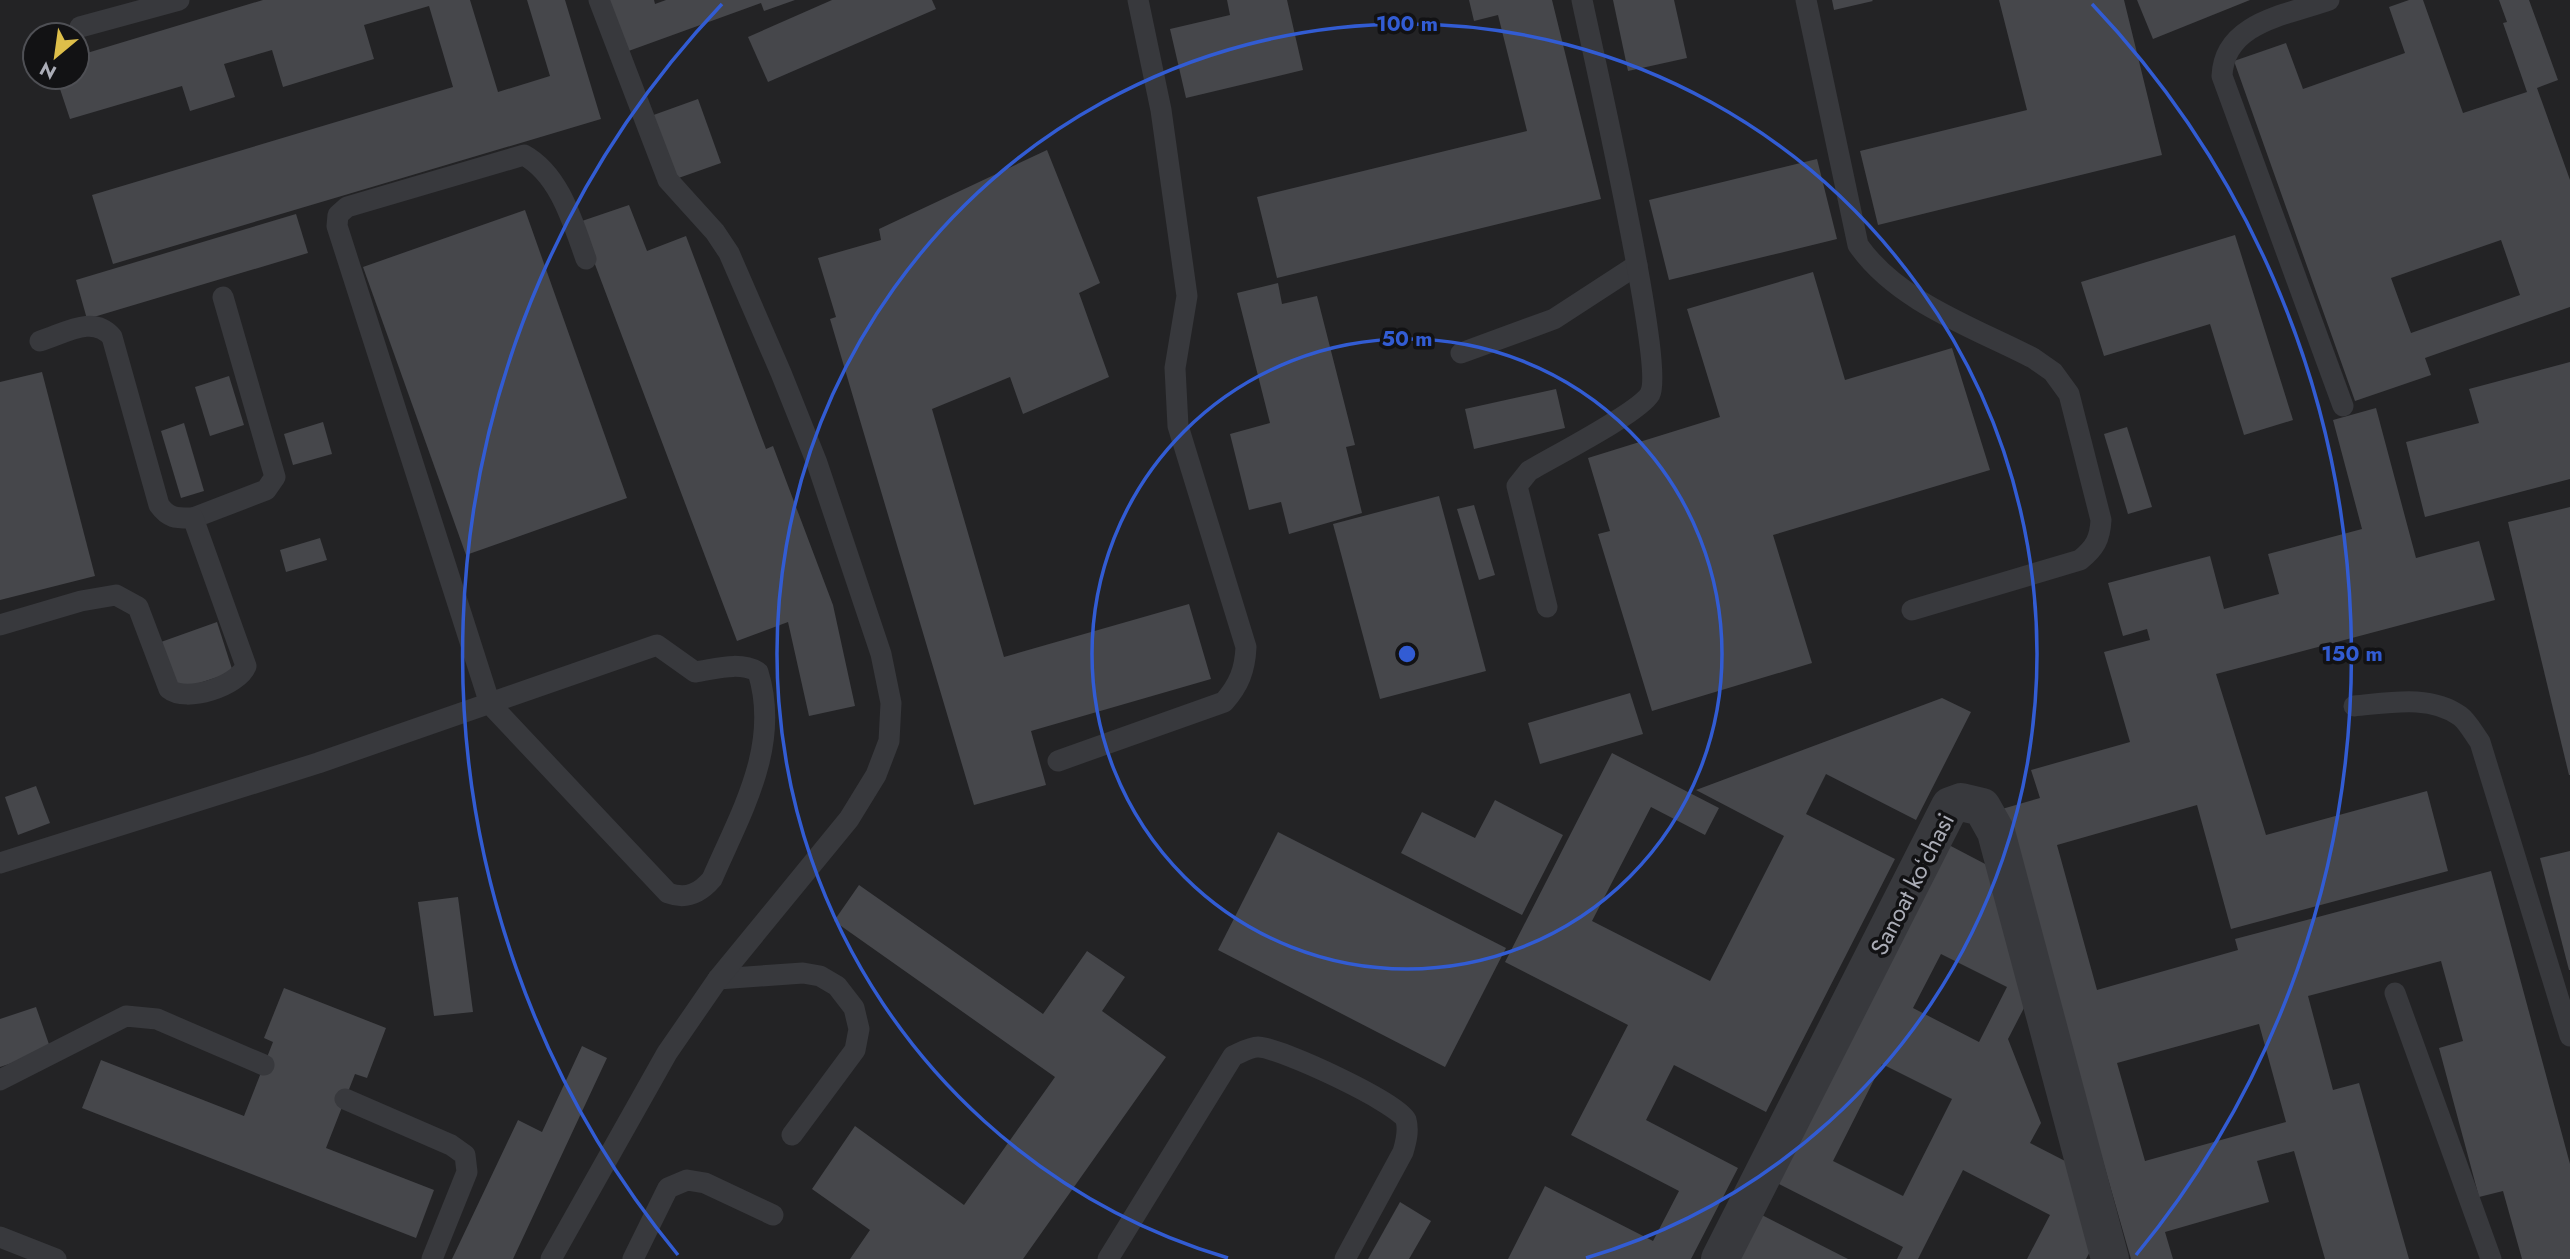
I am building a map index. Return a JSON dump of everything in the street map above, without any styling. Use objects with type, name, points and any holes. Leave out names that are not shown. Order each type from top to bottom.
[{"type":"street","name":"Sanoat koʻchasi","points":[[1720,1259],[1950,806],[1961,802],[1982,807],[1996,832],[2110,1259]]},
{"type":"lane","points":[[91,24],[178,0]]},
{"type":"lane","points":[[551,1259],[667,1054],[718,979],[849,819],[876,775],[889,741],[891,703],[881,654],[817,463],[781,373],[729,253],[715,232],[668,180],[599,0]]},
{"type":"lane","points":[[1058,761],[1224,702],[1237,687],[1245,667],[1246,648],[1178,426],[1175,368],[1187,296],[1161,110],[1138,0]]},
{"type":"lane","points":[[1547,607],[1517,486],[1529,471],[1642,403],[1654,383],[1637,265],[1582,0]]},
{"type":"lane","points":[[1806,0],[1858,245],[1874,268],[1899,289],[2033,358],[2053,372],[2068,394],[2101,520],[2100,535],[2093,549],[2080,560],[1912,610]]},
{"type":"lane","points":[[2329,0],[2240,33],[2226,54],[2222,76],[2343,406]]},
{"type":"lane","points":[[0,863],[318,763],[490,704],[657,645],[695,672],[743,664],[758,671],[764,691],[767,727],[757,776],[712,879],[702,891],[678,897],[668,893],[490,704],[337,226],[338,215],[347,207],[524,155],[544,171],[565,204],[586,259]]},
{"type":"lane","points":[[1461,353],[1554,319],[1637,265]]},
{"type":"lane","points":[[40,341],[93,324],[105,328],[115,347],[159,505],[165,514],[174,518],[193,518],[267,490],[275,477],[223,297]]},
{"type":"lane","points":[[0,625],[81,601],[116,595],[138,607],[169,689],[176,694],[187,696],[235,681],[246,666],[193,518]]},
{"type":"lane","points":[[2354,706],[2413,701],[2447,710],[2461,717],[2480,742],[2570,1036]]},
{"type":"lane","points":[[718,979],[803,973],[820,976],[837,985],[854,1008],[859,1029],[855,1050],[792,1135]]},
{"type":"lane","points":[[2395,993],[2491,1259]]},
{"type":"lane","points":[[0,1080],[126,1016],[157,1019],[264,1065]]},
{"type":"lane","points":[[1108,1259],[1233,1056],[1257,1047],[1284,1052],[1316,1067],[1394,1108],[1405,1119],[1407,1137],[1403,1152],[1345,1259]]},
{"type":"lane","points":[[345,1099],[451,1145],[465,1156],[467,1172],[432,1259]]},
{"type":"lane","points":[[634,1259],[668,1188],[687,1180],[705,1183],[773,1215]]},
{"type":"lane","points":[[0,1237],[56,1259]]},
{"type":"shaded area","points":[[0,0],[2570,0],[2570,1259],[0,1259]]},
{"type":"building","points":[[263,0],[470,0],[498,92],[550,76],[527,0],[565,0],[601,119],[113,264],[92,195],[453,87],[429,6],[364,25],[374,59],[283,87],[272,50],[224,64],[235,97],[190,111],[182,86],[70,119],[61,91],[91,91],[91,52]]},
{"type":"building","points":[[604,0],[654,0],[655,4],[666,0],[795,0],[764,11],[761,3],[623,53]]},
{"type":"building","points":[[832,0],[932,0],[936,9],[768,82],[748,37]]},
{"type":"building","points":[[1227,0],[1287,0],[1303,70],[1186,98],[1170,29],[1230,15]]},
{"type":"building","points":[[1469,0],[1552,0],[1601,199],[1277,278],[1257,197],[1527,131],[1498,15],[1474,21]]},
{"type":"building","points":[[1613,0],[1674,0],[1687,58],[1628,71]]},
{"type":"building","points":[[1832,0],[1872,0],[1873,1],[1834,10]]},
{"type":"building","points":[[1999,0],[2124,0],[2162,155],[1878,225],[1860,151],[2027,110]]},
{"type":"building","points":[[2137,0],[2250,0],[2153,39]]},
{"type":"building","points":[[2409,0],[2423,0],[2463,113],[2527,92],[2503,23],[2507,22],[2499,0],[2529,0],[2558,80],[2537,88],[2570,180],[2570,307],[2425,358],[2431,375],[2355,401],[2234,61],[2286,43],[2303,89],[2405,53],[2389,7]],"holes":[[[2501,240],[2520,295],[2411,333],[2391,278]]]},
{"type":"building","points":[[698,99],[721,163],[670,181],[648,117]]},
{"type":"building","points":[[1047,150],[1100,283],[1079,293],[1109,377],[1023,414],[1010,377],[932,409],[1004,657],[1189,604],[1211,679],[1031,731],[1046,785],[974,805],[830,319],[836,317],[818,258],[881,240],[879,229]]},
{"type":"building","points":[[1817,159],[1837,239],[1669,280],[1649,200]]},
{"type":"building","points":[[629,205],[647,251],[686,236],[766,449],[773,446],[833,605],[855,706],[809,716],[788,622],[737,641],[579,222]]},
{"type":"building","points":[[525,210],[627,498],[466,555],[363,267]]},
{"type":"building","points":[[296,214],[308,253],[87,319],[76,280]]},
{"type":"building","points":[[2235,235],[2293,420],[2244,435],[2210,324],[2104,356],[2081,282]]},
{"type":"building","points":[[1813,272],[1845,380],[1952,348],[1990,470],[1773,535],[1812,663],[1652,711],[1598,534],[1610,531],[1588,458],[1720,417],[1687,309]]},
{"type":"building","points":[[1278,283],[1282,304],[1317,296],[1355,445],[1346,447],[1362,513],[1289,534],[1281,502],[1249,510],[1230,434],[1270,423],[1237,293]]},
{"type":"building","points":[[2570,362],[2570,479],[2425,517],[2406,442],[2479,423],[2469,389]]},
{"type":"building","points":[[42,372],[95,576],[0,600],[0,382]]},
{"type":"building","points":[[229,376],[244,425],[210,436],[195,387]]},
{"type":"building","points":[[1556,389],[1565,428],[1474,449],[1465,409]]},
{"type":"building","points":[[2376,408],[2416,558],[2479,541],[2495,600],[2216,674],[2266,835],[2427,791],[2448,871],[2231,929],[2197,805],[2057,845],[2097,990],[2238,950],[2235,939],[2491,871],[2570,1164],[2570,1259],[2522,1259],[2503,1191],[2479,1197],[2439,1048],[2463,1041],[2441,961],[2308,996],[2333,1090],[2359,1083],[2409,1259],[2325,1259],[2294,1151],[2257,1161],[2269,1202],[2165,1232],[2173,1259],[2131,1259],[2002,809],[2040,798],[2031,770],[2130,742],[2104,652],[2150,640],[2147,629],[2123,636],[2108,583],[2210,556],[2224,609],[2279,594],[2268,554],[2362,529],[2333,420]],"holes":[[[2259,1024],[2286,1122],[2145,1161],[2117,1063]]]},
{"type":"building","points":[[323,422],[332,454],[293,465],[284,434]]},
{"type":"building","points":[[184,423],[204,491],[181,498],[161,431]]},
{"type":"building","points":[[2127,427],[2152,507],[2128,514],[2104,434]]},
{"type":"building","points":[[1439,496],[1486,671],[1380,699],[1333,524]]},
{"type":"building","points":[[1474,505],[1495,575],[1479,580],[1457,509]]},
{"type":"building","points":[[2570,507],[2570,775],[2569,775],[2508,522]]},
{"type":"building","points":[[320,538],[327,560],[286,572],[280,550]]},
{"type":"building","points":[[217,622],[233,672],[178,690],[161,642]]},
{"type":"building","points":[[1630,693],[1643,734],[1540,764],[1528,723]]},
{"type":"building","points":[[1942,698],[1971,712],[1916,820],[1826,774],[1806,814],[1895,859],[1766,1112],[1674,1065],[1646,1120],[1738,1168],[1691,1259],[1508,1259],[1545,1186],[1653,1241],[1679,1191],[1571,1135],[1628,1025],[1505,962],[1612,753],[1719,808],[1705,835],[1651,807],[1592,921],[1710,981],[1784,836],[1696,790]]},
{"type":"building","points":[[36,786],[50,823],[18,835],[5,797]]},
{"type":"building","points":[[1495,800],[1563,835],[1522,915],[1401,853],[1422,812],[1475,838]]},
{"type":"building","points":[[1278,832],[1506,948],[1445,1067],[1218,950]]},
{"type":"building","points":[[1947,844],[1989,866],[2024,1008],[2008,1039],[2041,1123],[2030,1143],[2069,1163],[2094,1244],[2086,1259],[2027,1259],[2050,1215],[1963,1170],[1918,1259],[1897,1259],[1903,1247],[1775,1182]],"holes":[[[1941,954],[2007,987],[1979,1042],[1913,1008]],[[1882,1064],[1952,1099],[1903,1196],[1833,1161]]]},
{"type":"building","points":[[2570,851],[2570,970],[2569,970],[2540,858]]},
{"type":"building","points":[[859,885],[1043,1014],[1087,951],[1125,977],[1102,1011],[1166,1057],[1023,1259],[850,1259],[870,1230],[812,1189],[855,1126],[964,1205],[1055,1077],[834,921]]},
{"type":"building","points":[[458,897],[473,1012],[434,1016],[418,902]]},
{"type":"building","points":[[284,988],[386,1028],[367,1078],[355,1074],[326,1148],[434,1190],[416,1238],[82,1108],[101,1060],[244,1116],[273,1042],[264,1038]]},
{"type":"building","points":[[36,1007],[51,1050],[0,1067],[0,1019]]},
{"type":"building","points":[[582,1046],[607,1058],[513,1259],[452,1259],[518,1120],[542,1132]]},
{"type":"building","points":[[1400,1202],[1431,1221],[1409,1259],[1368,1259]]},
{"type":"building","points":[[1750,1209],[1848,1259],[1725,1259]]}]
